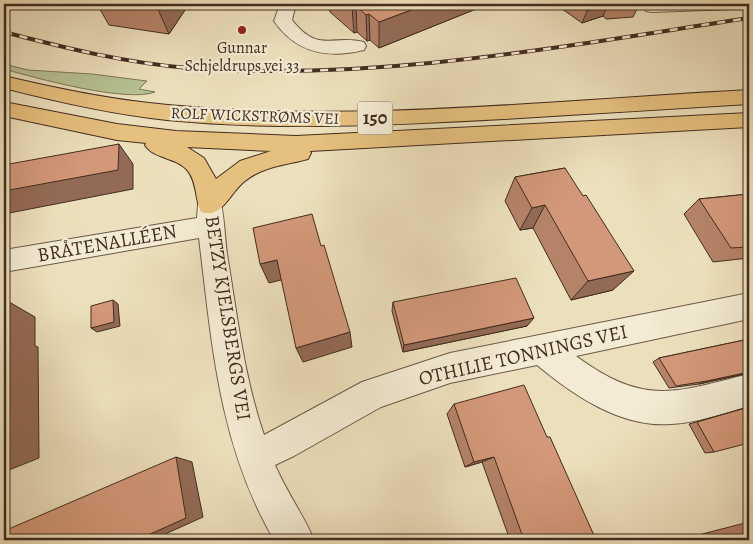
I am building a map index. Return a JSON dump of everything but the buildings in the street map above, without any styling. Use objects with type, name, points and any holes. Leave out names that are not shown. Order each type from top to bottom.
[{"type":"highway","name":"ROLF WICKSTRØMS VEI","points":[[4,82],[77,100],[136,110],[190,116],[291,119],[437,115],[749,97]]},
{"type":"highway","name":"ROLF WICKSTRØMS VEI","points":[[4,109],[117,132],[232,142],[296,144],[749,120]]},
{"type":"highway","name":"150","points":[[117,132],[174,151],[185,156],[201,168],[210,215]]},
{"type":"highway","name":"150","points":[[210,215],[223,185],[237,172],[268,160],[362,141]]},
{"type":"highway","name":"150","points":[[185,156],[268,160]]},
{"type":"street","points":[[288,4],[283,21],[294,36],[319,48],[357,46]]},
{"type":"street","points":[[652,7],[734,4]]},
{"type":"street","name":"BRÅTENALLÉEN","points":[[4,261],[210,215]]},
{"type":"street","name":"BETZY KJELSBERGS VEI","points":[[210,215],[240,413],[253,457],[284,524],[295,540]]},
{"type":"street","name":"OTHILIE TONNINGS VEI","points":[[253,457],[282,444],[373,393],[450,368],[749,306]]},
{"type":"street","points":[[542,349],[573,375],[614,396],[643,406],[670,408],[749,390]]},
{"type":"green space","points":[[4,64],[28,70],[92,74],[147,81],[139,89],[155,92],[142,95],[81,88],[4,69]]},
{"type":"railway","points":[[4,32],[96,54],[165,66],[259,71],[330,70],[470,59],[610,40],[749,18]]},
{"type":"place","name":"Gunnar Schjeldrups vei 33","points":[[242,30]]}]
